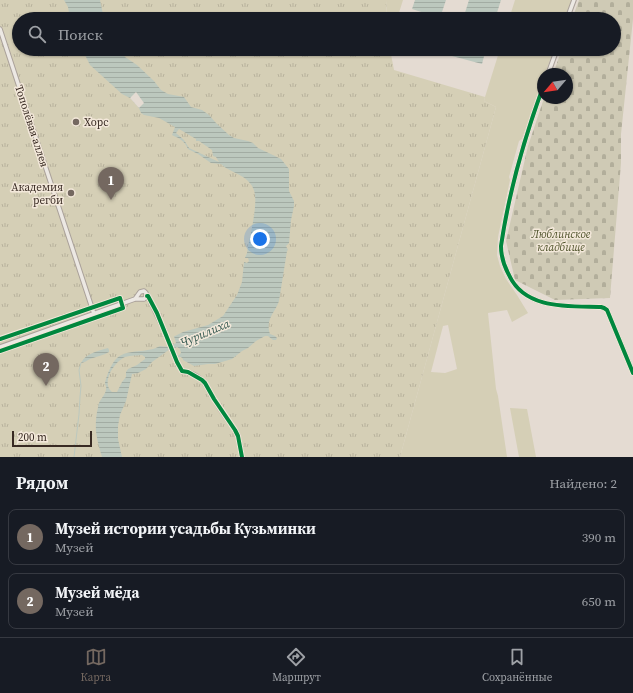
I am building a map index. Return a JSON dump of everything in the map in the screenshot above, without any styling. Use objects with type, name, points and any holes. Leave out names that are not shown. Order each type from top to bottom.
[{"type":"street","points":[[570,12],[574,0]]},
{"type":"street","name":"Тополёвая аллея","points":[[0,29],[94,314]]},
{"type":"street","points":[[550,68],[554,56]]},
{"type":"street","points":[[537,104],[522,148],[511,192],[501,246],[503,262],[510,278],[526,296],[550,305],[601,307],[607,310],[633,373]]},
{"type":"street","points":[[0,347],[134,300],[145,298],[146,294],[143,291],[140,292],[134,300]]},
{"type":"street","points":[[138,294],[138,297],[141,299]]},
{"type":"street","points":[[148,296],[165,332]]},
{"type":"street","points":[[172,350],[182,371],[188,372],[202,380],[207,387],[238,436],[242,457]]},
{"type":"green space","points":[[0,0],[386,0],[387,12],[12,12],[12,56],[391,56],[394,70],[485,97],[484,101],[496,107],[400,457],[0,457]]},
{"type":"green space","points":[[386,0],[403,0],[399,12],[387,12]]},
{"type":"green space","points":[[515,0],[572,0],[568,12],[511,12]]},
{"type":"green space","name":"Люблинское кладбище","points":[[579,0],[633,0],[633,19],[621,134],[621,163],[610,298],[555,300],[515,280],[506,241],[528,146],[542,104],[573,104],[573,68],[555,68],[559,56],[621,56],[621,12],[575,12]]},
{"type":"green space","points":[[498,56],[551,56],[547,68],[537,68],[537,97],[522,139],[519,141],[509,177],[510,180],[498,237],[497,255],[500,266],[506,279],[528,313],[512,322],[507,310],[488,313],[496,389],[507,457],[400,457],[496,107],[484,101]],"holes":[[[448,325],[457,369],[445,373],[431,372],[443,326]]]},
{"type":"green space","points":[[510,408],[527,409],[536,457],[519,457]]},
{"type":"water","points":[[64,0],[100,0],[103,12],[69,12]]},
{"type":"water","points":[[415,0],[446,0],[442,12],[421,12],[412,9]]},
{"type":"water","points":[[469,0],[501,0],[497,12],[465,12]]},
{"type":"water","name":"Чурилиха","points":[[86,56],[124,56],[137,65],[161,90],[168,94],[184,97],[191,107],[202,110],[209,115],[229,135],[234,138],[253,143],[258,148],[281,159],[289,169],[289,191],[294,201],[294,206],[289,243],[286,246],[288,250],[279,301],[271,316],[269,324],[270,334],[277,338],[276,340],[265,336],[232,359],[215,364],[194,366],[183,360],[181,357],[177,357],[181,353],[180,349],[177,347],[173,349],[171,346],[176,343],[174,336],[208,325],[223,316],[237,295],[242,282],[244,262],[247,263],[249,261],[248,258],[245,258],[255,210],[255,194],[253,188],[247,180],[221,164],[211,163],[188,149],[180,139],[172,135],[175,127],[159,118],[144,115],[130,98],[122,94],[90,65]],"holes":[[[179,129],[196,139],[196,141],[199,141],[212,150],[213,156],[216,157],[219,162],[189,148],[184,140],[176,133]]]},
{"type":"water","points":[[452,56],[484,56],[482,64]]},
{"type":"water","points":[[160,346],[169,347],[170,349],[152,362],[146,369],[132,374],[126,401],[120,415],[118,426],[118,439],[122,457],[102,457],[96,435],[96,419],[100,401],[106,391],[105,383],[111,366],[117,358],[122,355]],"holes":[[[142,355],[145,359],[137,365],[128,369],[126,372],[126,377],[117,392],[112,392],[109,388],[108,379],[112,369],[119,361],[127,356]]]},
{"type":"water","points":[[108,348],[109,352],[81,363],[86,357],[96,351]]},
{"type":"pier","points":[[136,92],[144,103],[139,108],[130,98]]},
{"type":"waterway","points":[[74,457],[79,414],[81,386],[79,370],[81,363]]},
{"type":"cycle path","points":[[537,104],[523,146],[508,205],[501,246],[503,261],[507,272],[516,286],[526,295],[549,304],[562,306],[601,307],[607,310],[633,373]]},
{"type":"cycle path","points":[[147,296],[157,313],[182,371],[188,372],[205,383],[235,430],[238,436],[242,457]]},
{"type":"cycle path","points":[[0,339],[120,298],[123,308],[0,351]]},
{"type":"place","name":"Хорс","points":[[76,122]]},
{"type":"place","name":"Академия регби","points":[[71,193]]},
{"type":"place","name":"Музей истории усадьбы Кузьминки","points":[[111,200]]},
{"type":"place","name":"Музей мёда","points":[[46,386]]}]
